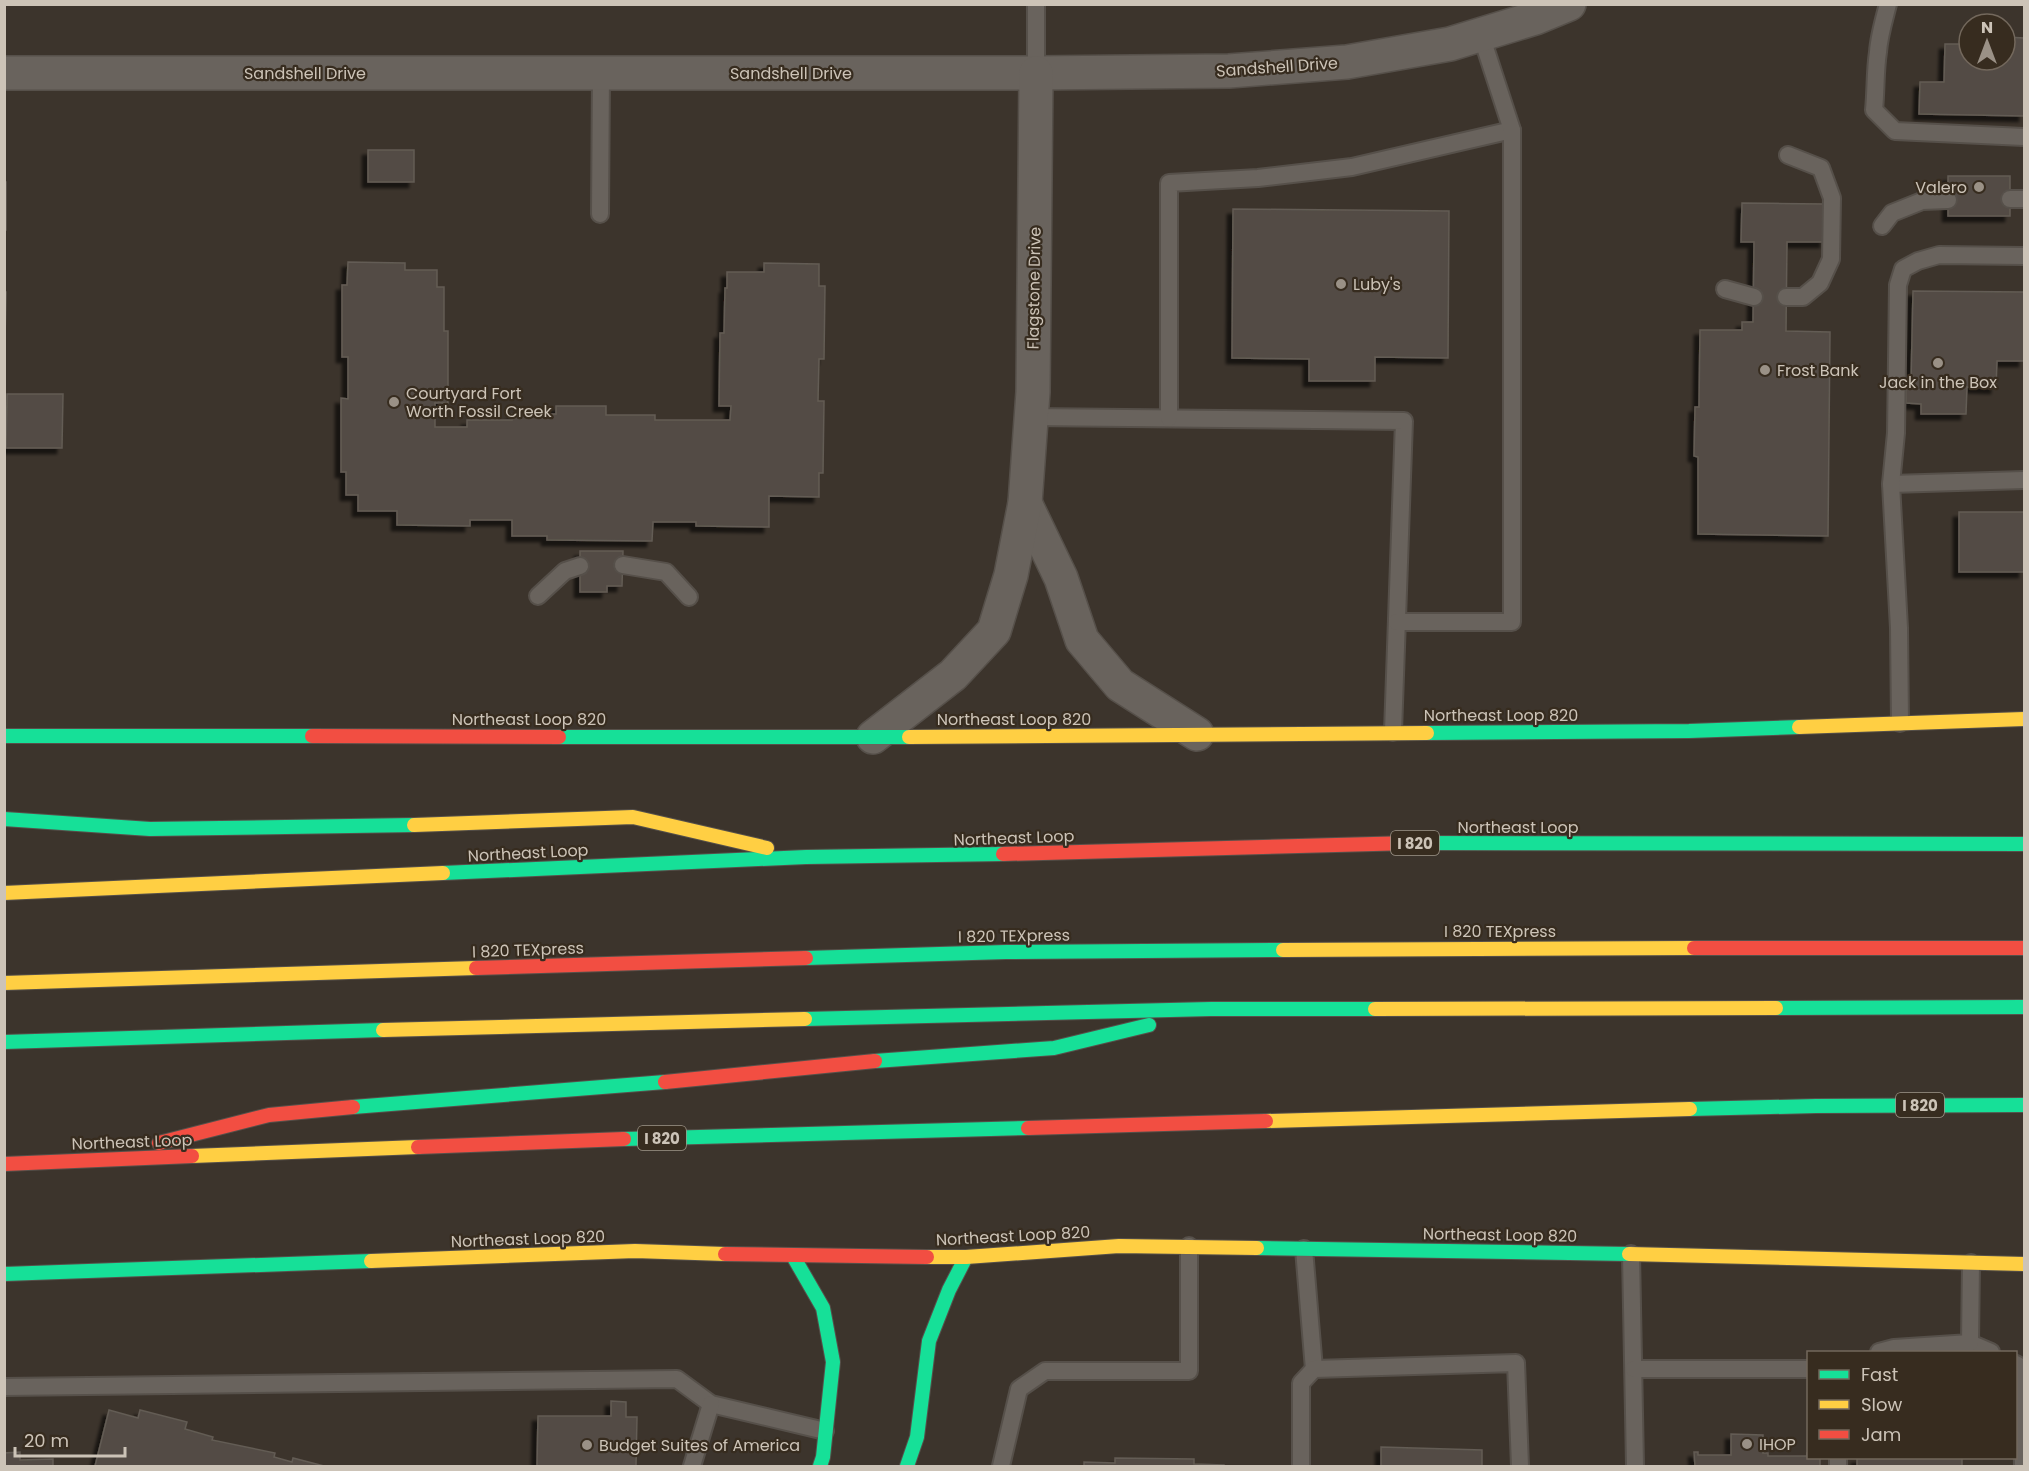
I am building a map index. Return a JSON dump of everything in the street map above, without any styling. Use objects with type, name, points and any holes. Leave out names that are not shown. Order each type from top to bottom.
[{"type":"main road","name":"Northeast Loop 820","points":[[4,736],[873,737],[1689,731],[2025,719]]},
{"type":"main road","points":[[4,819],[150,830],[458,824],[633,817],[806,857]]},
{"type":"main road","name":"Northeast Loop","points":[[4,893],[806,857],[919,857],[1380,843],[2025,844]]},
{"type":"main road","name":"I 820 TEXpress","points":[[4,984],[1005,952],[1539,948],[2025,948]]},
{"type":"main road","points":[[4,1042],[1211,1009],[2025,1007]]},
{"type":"main road","points":[[94,1160],[269,1115],[437,1099],[718,1078],[889,1060],[1054,1048],[1211,1009]]},
{"type":"main road","name":"Northeast Loop","points":[[4,1164],[583,1140],[1816,1106],[2025,1105]]},
{"type":"main road","name":"Northeast Loop 820","points":[[4,1274],[635,1251],[793,1256],[966,1257],[1119,1246],[1631,1254],[2025,1264]]},
{"type":"main road","points":[[793,1256],[823,1308],[833,1362],[820,1467]]},
{"type":"main road","points":[[908,1467],[917,1437],[929,1341],[949,1290],[966,1257]]},
{"type":"street","name":"Sandshell Drive","points":[[4,73],[1229,71],[1347,62],[1450,44],[1569,4]]},
{"type":"street","name":"Flagstone Drive","points":[[873,737],[952,675],[994,631],[1011,575],[1025,503],[1033,392],[1036,73]]},
{"type":"street","name":"Flagstone Drive","points":[[1025,503],[1060,578],[1082,640],[1120,685],[1197,734]]},
{"type":"lane","points":[[1036,4],[1036,73]]},
{"type":"lane","points":[[1888,4],[1877,54],[1874,110],[1895,131],[2025,138]]},
{"type":"lane","points":[[1396,622],[1512,622],[1512,130],[1481,35]]},
{"type":"lane","points":[[600,214],[601,73]]},
{"type":"lane","points":[[1169,418],[1169,183],[1258,178],[1352,168],[1512,130]]},
{"type":"lane","points":[[1786,297],[1803,297],[1820,283],[1831,259],[1832,198],[1821,168],[1788,155]]},
{"type":"lane","points":[[1882,226],[1892,213],[1922,201],[1948,200]]},
{"type":"lane","points":[[1900,723],[1899,628],[1891,484],[1896,433],[1898,285],[1903,269],[1918,261],[1939,255],[2025,256]]},
{"type":"lane","points":[[1725,289],[1754,297]]},
{"type":"lane","points":[[1031,417],[1404,421],[1393,732]]},
{"type":"lane","points":[[1891,484],[2025,480]]},
{"type":"lane","points":[[623,565],[666,572],[688,597]]},
{"type":"lane","points":[[538,596],[565,571],[580,566]]},
{"type":"lane","points":[[1000,1467],[1019,1389],[1045,1371],[1189,1371],[1189,1246]]},
{"type":"lane","points":[[1304,1249],[1314,1369]]},
{"type":"lane","points":[[1631,1254],[1635,1467]]},
{"type":"lane","points":[[1970,1343],[1971,1263]]},
{"type":"lane","points":[[1886,1351],[1894,1348],[1970,1343],[1987,1351]]},
{"type":"lane","points":[[1301,1467],[1301,1383],[1314,1369],[1516,1363],[1520,1467]]},
{"type":"lane","points":[[2020,1366],[2023,1467]]},
{"type":"lane","points":[[1634,1370],[1807,1370]]},
{"type":"lane","points":[[4,1387],[677,1379],[711,1404],[825,1431]]},
{"type":"lane","points":[[692,1467],[711,1404]]},
{"type":"building","points":[[2017,38],[2024,38],[2024,116],[1919,114],[1920,82],[1944,82],[1945,44],[1957,44],[1957,72],[2017,72]]},
{"type":"building","points":[[368,150],[414,150],[414,182],[368,182]]},
{"type":"building","name":"Valero","points":[[1948,176],[2010,176],[2010,216],[1948,216]]},
{"type":"building","points":[[4,182],[6,182],[6,230],[4,230]]},
{"type":"building","name":"Frost Bank","points":[[1742,203],[1825,204],[1825,242],[1787,242],[1786,331],[1830,332],[1828,536],[1698,534],[1698,457],[1694,456],[1695,407],[1699,407],[1700,330],[1742,330],[1742,322],[1753,322],[1754,242],[1741,242]]},
{"type":"building","name":"Luby's","points":[[1233,209],[1449,211],[1448,358],[1375,357],[1375,381],[1309,381],[1309,359],[1232,358]]},
{"type":"building","name":"Courtyard Fort Worth Fossil Creek","points":[[348,262],[405,263],[405,270],[437,270],[437,287],[444,287],[444,331],[448,331],[448,403],[435,403],[435,427],[467,427],[467,420],[512,420],[512,414],[556,414],[556,406],[606,406],[606,415],[655,415],[655,420],[730,420],[731,406],[719,406],[720,333],[724,333],[727,272],[764,272],[764,263],[819,264],[819,286],[825,286],[824,359],[819,359],[818,401],[824,401],[823,473],[819,473],[819,497],[769,496],[769,527],[696,526],[696,522],[653,522],[652,541],[547,540],[547,536],[512,536],[512,520],[470,520],[470,526],[397,525],[397,511],[358,511],[358,495],[346,495],[346,472],[341,472],[341,398],[348,399],[348,357],[342,357],[342,285],[347,285]]},
{"type":"building","points":[[1913,291],[2024,292],[2024,361],[1997,361],[1996,388],[1967,387],[1966,414],[1921,414],[1921,404],[1906,403],[1906,383],[1911,383]]},
{"type":"building","points":[[4,292],[6,292],[5,341],[4,341]]},
{"type":"building","points":[[7,394],[63,394],[62,448],[6,448]]},
{"type":"building","points":[[1959,512],[2024,512],[2024,572],[1959,572]]},
{"type":"building","points":[[580,551],[623,551],[622,586],[607,586],[607,592],[580,592]]},
{"type":"building","name":"Budget Suites of America","points":[[611,1401],[626,1402],[626,1417],[637,1417],[636,1466],[537,1466],[538,1416],[611,1416]]},
{"type":"building","points":[[109,1410],[138,1418],[140,1410],[187,1422],[185,1429],[213,1437],[212,1440],[275,1453],[274,1457],[292,1462],[293,1458],[324,1466],[95,1466]]},
{"type":"building","name":"IHOP","points":[[1731,1434],[1763,1435],[1763,1453],[1768,1453],[1768,1456],[1807,1456],[1807,1459],[1820,1459],[1820,1466],[1695,1466],[1694,1452],[1698,1452],[1698,1455],[1731,1455]]},
{"type":"building","points":[[1381,1447],[1482,1450],[1482,1466],[1381,1466]]},
{"type":"building","points":[[20,1452],[20,1460],[53,1459],[53,1466],[4,1466],[4,1453]]},
{"type":"building","points":[[1115,1458],[1194,1459],[1194,1464],[1224,1466],[1084,1466],[1084,1462],[1115,1463]]},
{"type":"building","points":[[1857,1459],[1962,1459],[1962,1466],[1857,1466]]},
{"type":"traffic: fast","points":[[1427,733],[1689,731],[1799,727]]},
{"type":"traffic: fast","points":[[4,736],[312,736]]},
{"type":"traffic: fast","points":[[559,737],[909,737]]},
{"type":"traffic: fast","points":[[4,819],[150,829],[414,825]]},
{"type":"traffic: fast","points":[[1411,843],[2024,844]]},
{"type":"traffic: fast","points":[[443,873],[806,857],[1003,854]]},
{"type":"traffic: fast","points":[[806,958],[1006,952],[1283,950]]},
{"type":"traffic: fast","points":[[1776,1008],[2024,1007]]},
{"type":"traffic: fast","points":[[805,1019],[1211,1009],[1375,1009]]},
{"type":"traffic: fast","points":[[875,1061],[1054,1048],[1149,1025]]},
{"type":"traffic: fast","points":[[4,1042],[383,1030]]},
{"type":"traffic: fast","points":[[353,1107],[665,1082]]},
{"type":"traffic: fast","points":[[1690,1109],[2024,1105]]},
{"type":"traffic: fast","points":[[624,1139],[1028,1128]]},
{"type":"traffic: fast","points":[[1257,1248],[1629,1254]]},
{"type":"traffic: fast","points":[[793,1256],[823,1308],[833,1362],[823,1457],[820,1466]]},
{"type":"traffic: fast","points":[[907,1466],[917,1437],[929,1341],[949,1290],[966,1257]]},
{"type":"traffic: fast","points":[[4,1274],[371,1261]]},
{"type":"traffic: slow","points":[[1799,727],[2024,719]]},
{"type":"traffic: slow","points":[[909,737],[1427,733]]},
{"type":"traffic: slow","points":[[414,825],[633,817],[767,848]]},
{"type":"traffic: slow","points":[[4,893],[443,873]]},
{"type":"traffic: slow","points":[[1283,950],[1694,948]]},
{"type":"traffic: slow","points":[[4,983],[476,968]]},
{"type":"traffic: slow","points":[[1375,1009],[1776,1008]]},
{"type":"traffic: slow","points":[[383,1030],[805,1019]]},
{"type":"traffic: slow","points":[[1266,1121],[1690,1109]]},
{"type":"traffic: slow","points":[[192,1156],[418,1147]]},
{"type":"traffic: slow","points":[[927,1257],[966,1257],[1119,1246],[1257,1248]]},
{"type":"traffic: slow","points":[[371,1261],[635,1251],[725,1254]]},
{"type":"traffic: slow","points":[[1629,1254],[2024,1264]]},
{"type":"traffic: jam","points":[[312,736],[559,737]]},
{"type":"traffic: jam","points":[[1003,854],[1411,843]]},
{"type":"traffic: jam","points":[[1694,948],[2024,948]]},
{"type":"traffic: jam","points":[[476,968],[806,958]]},
{"type":"traffic: jam","points":[[665,1082],[875,1061]]},
{"type":"traffic: jam","points":[[159,1143],[269,1115],[353,1107]]},
{"type":"traffic: jam","points":[[1028,1128],[1266,1121]]},
{"type":"traffic: jam","points":[[418,1147],[624,1139]]},
{"type":"traffic: jam","points":[[4,1164],[192,1156]]},
{"type":"traffic: jam","points":[[725,1254],[927,1257]]},
{"type":"place","name":"Valero","points":[[1979,187]]},
{"type":"place","name":"Luby's","points":[[1341,284]]},
{"type":"place","name":"Jack in the Box","points":[[1938,363]]},
{"type":"place","name":"Frost Bank","points":[[1765,370]]},
{"type":"place","name":"Courtyard Fort Worth Fossil Creek","points":[[394,402]]},
{"type":"place","name":"IHOP","points":[[1747,1444]]},
{"type":"place","name":"Budget Suites of America","points":[[587,1445]]}]
